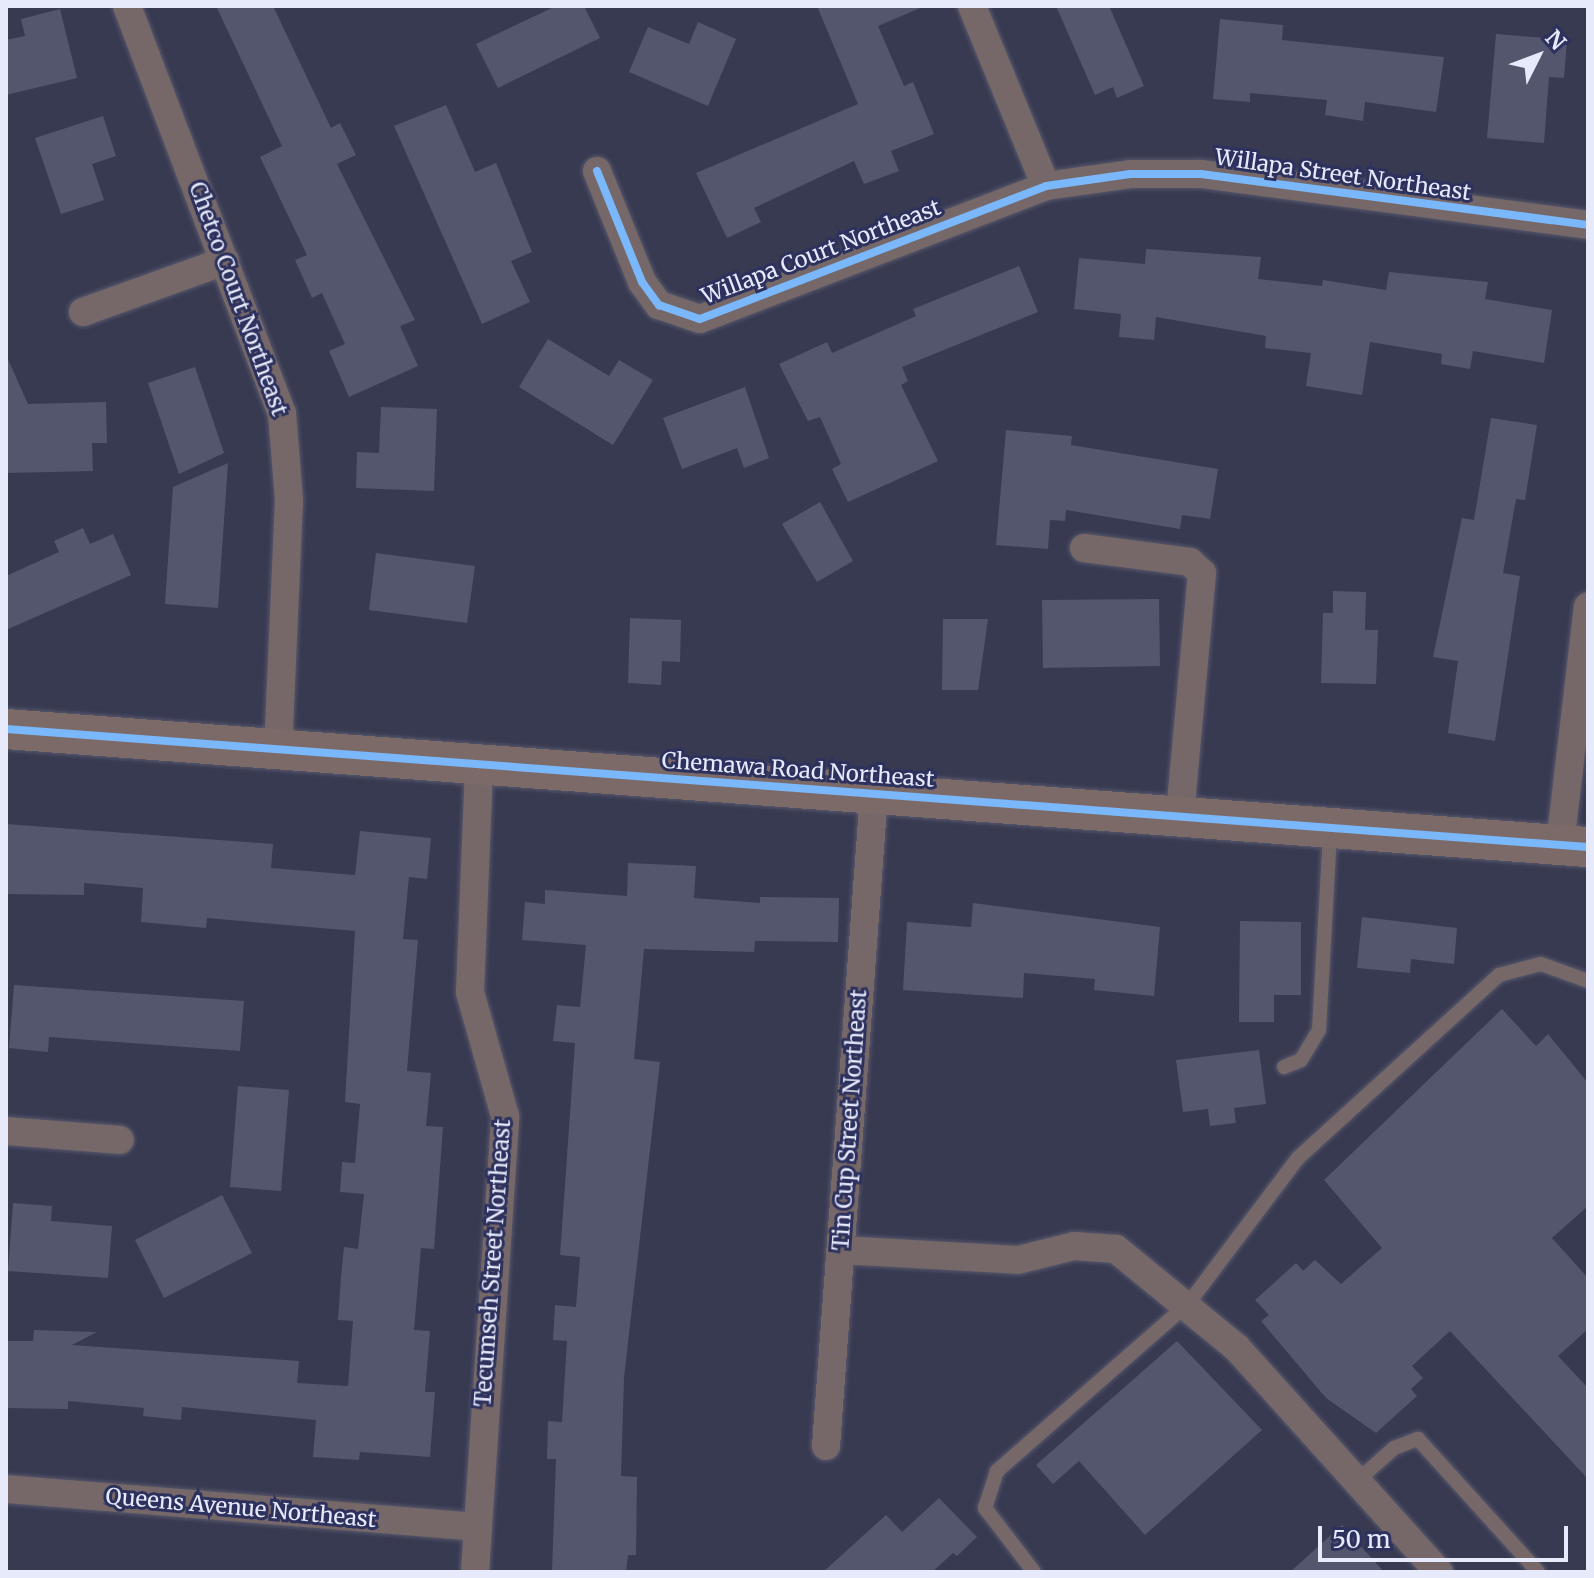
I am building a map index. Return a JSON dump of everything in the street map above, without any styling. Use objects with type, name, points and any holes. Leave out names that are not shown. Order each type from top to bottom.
[{"type":"main road","name":"Chemawa Road Northeast","points":[[6,729],[1574,846]]},
{"type":"street","name":"Chetco Court Northeast","points":[[127,6],[282,413],[289,464],[278,748]]},
{"type":"street","points":[[972,6],[1046,186]]},
{"type":"street","name":"Willapa Court Northeast","points":[[597,171],[642,282],[659,305],[700,319],[1046,186]]},
{"type":"street","name":"Willapa Street Northeast","points":[[1046,186],[1130,174],[1201,174],[1588,225]]},
{"type":"street","points":[[83,312],[225,261]]},
{"type":"street","points":[[1084,548],[1190,562],[1202,573],[1180,817]]},
{"type":"street","points":[[1574,846],[1588,607]]},
{"type":"street","name":"Tecumseh Street Northeast","points":[[475,1572],[475,1527],[505,1116],[470,992],[479,765]]},
{"type":"street","name":"Tin Cup Street Northeast","points":[[826,1446],[874,794]]},
{"type":"street","points":[[6,1131],[120,1140]]},
{"type":"street","points":[[841,1250],[1018,1260],[1094,1244],[1116,1249],[1188,1304],[1237,1348],[1439,1572]]},
{"type":"street","name":"Queens Avenue Northeast","points":[[6,1489],[475,1527]]},
{"type":"lane","points":[[1284,1067],[1301,1060],[1319,1030],[1330,828]]},
{"type":"lane","points":[[1034,1572],[985,1508],[997,1471],[1188,1304],[1298,1158],[1499,975],[1541,964],[1588,981]]},
{"type":"lane","points":[[1357,1481],[1394,1448],[1418,1439],[1538,1572]]},
{"type":"building","points":[[216,6],[273,6],[331,128],[340,123],[356,155],[337,164],[415,320],[400,326],[418,366],[349,397],[329,351],[345,344],[322,293],[312,298],[295,260],[307,255],[260,157],[282,146]]},
{"type":"building","points":[[556,6],[584,6],[600,38],[498,88],[476,44]]},
{"type":"building","points":[[817,6],[925,6],[878,26],[904,86],[913,82],[934,134],[891,151],[899,171],[864,184],[854,161],[754,208],[761,222],[727,238],[696,173],[858,104]]},
{"type":"building","points":[[1056,6],[1109,6],[1144,86],[1117,98],[1113,87],[1095,95]]},
{"type":"building","points":[[60,9],[77,78],[6,95],[6,40],[25,36],[21,19]]},
{"type":"building","points":[[1220,19],[1283,25],[1282,40],[1444,57],[1436,112],[1365,102],[1363,121],[1325,115],[1327,100],[1250,93],[1250,102],[1213,99]]},
{"type":"building","points":[[698,22],[736,39],[708,106],[629,72],[648,27],[689,44]]},
{"type":"building","points":[[1496,34],[1567,40],[1564,78],[1549,77],[1544,143],[1487,138]]},
{"type":"building","points":[[446,105],[475,172],[496,163],[532,252],[511,261],[530,302],[482,324],[394,126]]},
{"type":"building","points":[[103,116],[116,156],[92,164],[104,200],[61,214],[35,138]]},
{"type":"building","points":[[1146,249],[1261,257],[1258,279],[1322,286],[1323,280],[1386,290],[1389,272],[1488,282],[1485,299],[1552,310],[1544,363],[1473,351],[1470,369],[1441,364],[1442,354],[1370,342],[1362,395],[1306,386],[1311,353],[1265,348],[1266,336],[1156,317],[1154,340],[1119,337],[1121,314],[1074,309],[1079,258],[1145,264]]},
{"type":"building","points":[[1019,266],[1038,312],[902,367],[908,381],[901,385],[938,461],[848,502],[832,469],[841,464],[820,417],[808,421],[779,364],[827,342],[832,353],[916,316],[913,309]]},
{"type":"building","points":[[548,339],[609,376],[619,360],[653,380],[613,445],[519,387]]},
{"type":"building","points":[[6,355],[28,404],[106,402],[107,443],[92,443],[93,471],[6,473]]},
{"type":"building","points":[[195,367],[224,453],[179,474],[148,383]]},
{"type":"building","points":[[745,387],[769,458],[744,468],[737,448],[682,469],[663,418]]},
{"type":"building","points":[[381,407],[437,409],[434,491],[356,488],[357,452],[379,453]]},
{"type":"building","points":[[1491,418],[1537,425],[1525,500],[1516,499],[1503,573],[1520,576],[1495,741],[1448,733],[1458,661],[1433,657],[1462,518],[1474,520]]},
{"type":"building","points":[[1006,430],[1072,436],[1071,445],[1218,469],[1210,519],[1182,515],[1180,529],[1066,510],[1065,521],[1050,520],[1048,549],[996,545]]},
{"type":"building","points":[[228,463],[218,608],[165,604],[173,487]]},
{"type":"building","points":[[820,502],[853,561],[817,582],[782,524]]},
{"type":"building","points":[[83,528],[90,544],[113,534],[131,575],[6,630],[6,576],[59,552],[54,541]]},
{"type":"building","points":[[376,553],[475,566],[467,623],[369,610]]},
{"type":"building","points":[[1333,591],[1366,592],[1365,630],[1378,630],[1376,684],[1321,683],[1323,613],[1333,613]]},
{"type":"building","points":[[1159,599],[1160,666],[1043,668],[1042,600]]},
{"type":"building","points":[[630,618],[681,620],[680,662],[662,661],[661,685],[628,683]]},
{"type":"building","points":[[943,619],[988,619],[978,690],[942,690]]},
{"type":"building","points":[[6,824],[273,844],[271,868],[355,875],[360,831],[431,838],[427,879],[409,877],[403,939],[418,940],[407,1071],[431,1073],[426,1126],[443,1127],[434,1249],[421,1248],[414,1330],[430,1331],[425,1392],[435,1392],[430,1457],[360,1452],[359,1460],[313,1457],[316,1420],[182,1407],[181,1420],[143,1416],[144,1408],[68,1401],[68,1409],[6,1408],[6,1341],[33,1341],[34,1330],[97,1332],[72,1345],[299,1361],[297,1383],[348,1386],[353,1321],[338,1320],[341,1276],[344,1247],[358,1249],[364,1194],[340,1192],[342,1162],[355,1163],[360,1104],[345,1102],[355,931],[207,918],[206,928],[141,922],[143,888],[84,883],[84,895],[6,894]]},
{"type":"building","points":[[628,863],[696,866],[694,898],[760,903],[760,897],[839,898],[838,942],[755,941],[754,952],[644,949],[634,1059],[660,1062],[624,1378],[621,1476],[637,1477],[636,1555],[628,1555],[626,1572],[552,1572],[556,1459],[547,1459],[548,1421],[562,1422],[567,1341],[553,1340],[555,1305],[576,1307],[580,1257],[560,1255],[575,1043],[553,1041],[557,1005],[580,1007],[586,945],[522,940],[525,902],[545,904],[545,890],[627,896]]},
{"type":"building","points":[[973,903],[1160,927],[1154,996],[1094,990],[1095,979],[1024,973],[1023,998],[903,990],[907,922],[971,927]]},
{"type":"building","points":[[1362,917],[1457,928],[1454,964],[1411,959],[1410,973],[1357,968]]},
{"type":"building","points":[[1240,921],[1301,922],[1301,995],[1274,995],[1274,1022],[1239,1022]]},
{"type":"building","points":[[14,985],[244,1001],[240,1051],[49,1037],[48,1052],[9,1048]]},
{"type":"building","points":[[1502,1009],[1536,1046],[1548,1034],[1588,1083],[1588,1206],[1552,1238],[1588,1278],[1588,1329],[1558,1356],[1588,1388],[1588,1479],[1450,1331],[1412,1366],[1423,1378],[1411,1389],[1417,1396],[1376,1433],[1326,1398],[1261,1321],[1269,1315],[1255,1300],[1296,1263],[1303,1271],[1315,1260],[1341,1284],[1382,1248],[1324,1180]]},
{"type":"building","points":[[1259,1050],[1266,1104],[1234,1108],[1236,1123],[1210,1126],[1208,1109],[1183,1112],[1176,1060]]},
{"type":"building","points":[[238,1086],[289,1090],[281,1191],[230,1187]]},
{"type":"building","points":[[222,1195],[252,1253],[164,1298],[135,1240]]},
{"type":"building","points":[[13,1203],[52,1206],[51,1221],[112,1226],[108,1278],[8,1271]]},
{"type":"building","points":[[1177,1341],[1262,1430],[1145,1535],[1079,1461],[1053,1484],[1036,1465]]},
{"type":"building","points":[[939,1498],[977,1537],[957,1556],[953,1553],[932,1572],[823,1572],[886,1515],[902,1532]]},
{"type":"building","points":[[1342,1525],[1384,1572],[1290,1572]]},
{"type":"cycle path","points":[[597,171],[642,282],[659,305],[700,319],[1046,186],[1130,174],[1201,174],[1588,225]]},
{"type":"cycle path","points":[[6,729],[1588,847]]}]
